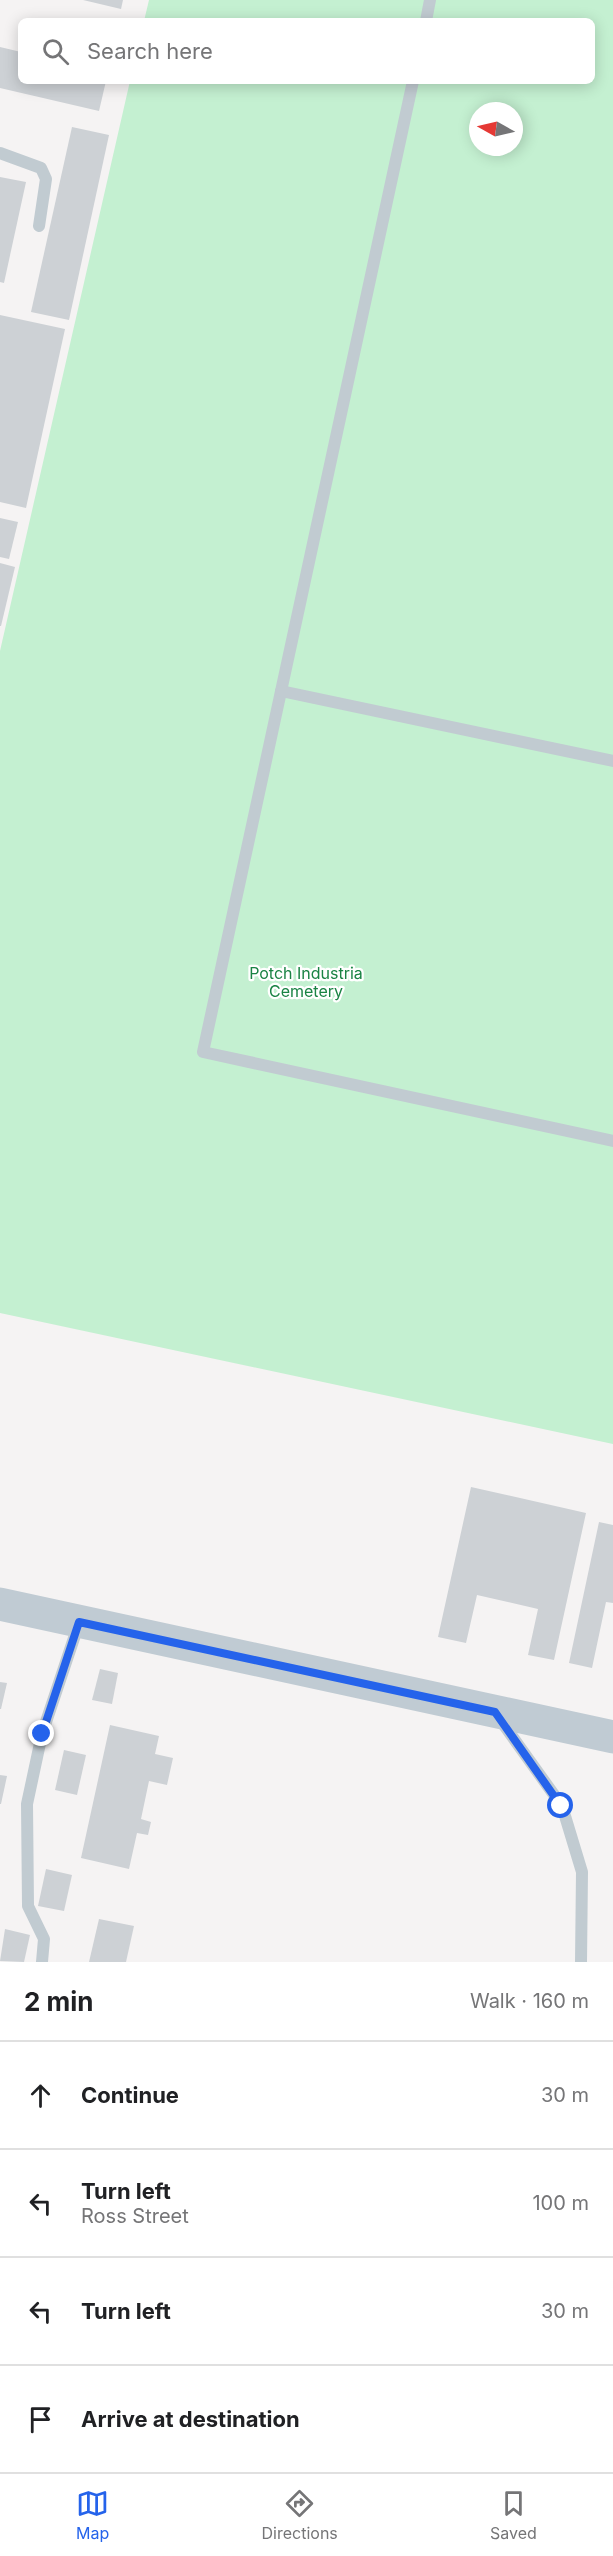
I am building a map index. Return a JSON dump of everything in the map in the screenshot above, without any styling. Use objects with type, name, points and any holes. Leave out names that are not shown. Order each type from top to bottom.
[{"type":"street","points":[[0,1604],[613,1737]]},
{"type":"lane","points":[[427,18],[430,0]]},
{"type":"lane","points":[[411,84],[203,1052],[613,1141]]},
{"type":"lane","points":[[0,153],[41,168],[46,179],[39,225]]},
{"type":"lane","points":[[281,691],[613,761]]},
{"type":"lane","points":[[42,1962],[44,1939],[28,1906],[27,1804],[42,1734],[79,1622]]},
{"type":"lane","points":[[495,1712],[561,1806],[582,1872],[581,1962]]},
{"type":"green space","name":"Potch Industria Cemetery","points":[[149,0],[613,0],[613,1444],[0,1313],[0,651],[129,84],[595,84],[595,18],[145,18]]},
{"type":"building","points":[[83,0],[123,0],[121,9]]},
{"type":"building","points":[[0,47],[18,51],[18,84],[105,84],[99,111],[0,88]]},
{"type":"building","points":[[72,127],[109,135],[69,320],[31,312]]},
{"type":"building","points":[[0,177],[26,182],[4,283],[0,282]]},
{"type":"building","points":[[0,315],[65,329],[26,508],[0,502]]},
{"type":"building","points":[[0,518],[18,522],[9,559],[0,557]]},
{"type":"building","points":[[0,563],[15,567],[1,626],[0,626]]},
{"type":"building","points":[[471,1487],[586,1513],[554,1660],[528,1655],[538,1609],[477,1595],[466,1643],[438,1637]]},
{"type":"building","points":[[599,1522],[613,1525],[613,1603],[606,1602],[592,1668],[569,1663]]},
{"type":"building","points":[[100,1669],[118,1673],[112,1704],[92,1700]]},
{"type":"building","points":[[0,1682],[7,1683],[1,1709],[0,1709]]},
{"type":"building","points":[[110,1725],[159,1736],[155,1754],[173,1758],[167,1785],[149,1781],[141,1819],[151,1822],[148,1835],[137,1833],[129,1869],[81,1858]]},
{"type":"building","points":[[64,1750],[86,1755],[77,1795],[55,1790]]},
{"type":"building","points":[[0,1775],[7,1776],[1,1804],[0,1804]]},
{"type":"building","points":[[46,1869],[72,1875],[64,1911],[38,1906]]},
{"type":"building","points":[[99,1919],[134,1926],[126,1962],[89,1962]]},
{"type":"building","points":[[5,1929],[30,1935],[24,1962],[0,1961]]},
{"type":"route","points":[[42,1734],[79,1622],[495,1712],[561,1806]]}]
